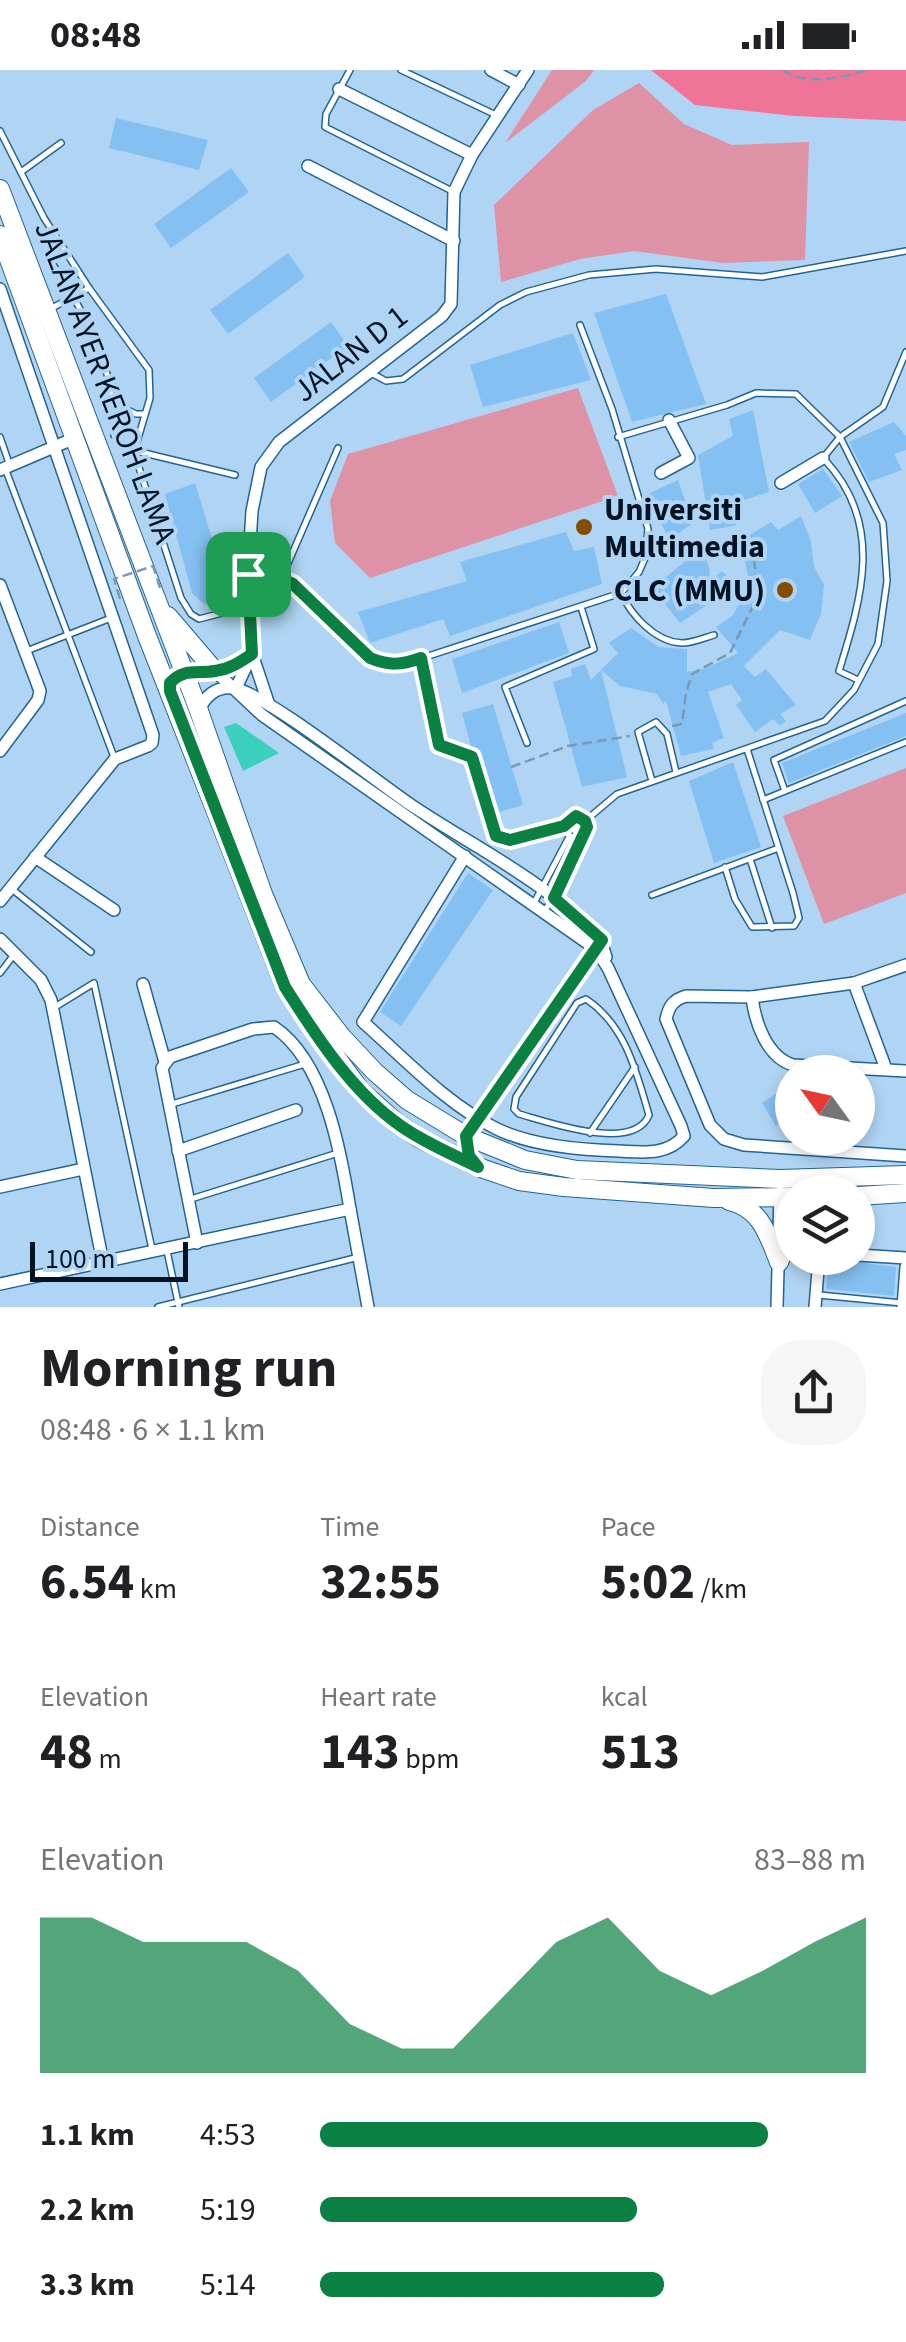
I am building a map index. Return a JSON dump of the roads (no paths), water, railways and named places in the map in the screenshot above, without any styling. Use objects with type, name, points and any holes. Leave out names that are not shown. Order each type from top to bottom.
[{"type":"main road","name":"JALAN AYER KEROH LAMA","points":[[0,189],[160,597],[263,894],[301,984],[375,1072],[407,1100],[466,1136],[526,1160],[577,1170],[775,1190]]},
{"type":"main road","name":"JALAN AYER KEROH LAMA","points":[[0,235],[285,987],[360,1091],[397,1124],[478,1167],[519,1181],[714,1198],[775,1192]]},
{"type":"main road","points":[[70,374],[82,426],[75,438],[94,451],[108,485],[117,493]]},
{"type":"main road","points":[[160,597],[215,671]]},
{"type":"main road","points":[[466,1136],[469,1156],[478,1167]]},
{"type":"main road","points":[[875,1179],[906,1175]]},
{"type":"main road","points":[[875,1195],[906,1193]]},
{"type":"main road","points":[[714,1198],[737,1202],[756,1214],[775,1252]]},
{"type":"street","points":[[491,70],[519,85]]},
{"type":"street","name":"JALAN D 1","points":[[236,688],[252,654],[248,574],[252,512],[261,467],[279,442],[372,373],[452,304],[454,192],[472,155],[528,70]]},
{"type":"street","points":[[340,89],[472,155]]},
{"type":"street","points":[[308,166],[454,241]]},
{"type":"street","points":[[0,902],[115,760],[152,743],[153,735],[1,294]]},
{"type":"street","points":[[661,473],[688,458],[670,420]]},
{"type":"street","points":[[5,468],[75,438]]},
{"type":"street","points":[[781,483],[823,458]]},
{"type":"street","points":[[0,585],[40,695],[0,751]]},
{"type":"street","points":[[170,691],[170,683],[183,672],[235,666],[252,654],[268,705]]},
{"type":"street","points":[[215,671],[262,715],[599,945]]},
{"type":"street","points":[[198,711],[210,694],[236,688],[268,705],[410,805],[554,898],[599,945],[681,1126],[682,1139],[654,1152],[596,1150],[536,1141],[498,1130],[438,1088],[363,1022],[465,856]]},
{"type":"street","points":[[35,857],[114,910]]},
{"type":"street","points":[[0,938],[40,980],[53,1008],[103,1263]]},
{"type":"street","points":[[466,1136],[599,945]]},
{"type":"street","points":[[906,965],[854,983],[752,997],[686,996],[676,999],[668,1008],[666,1019],[710,1124],[724,1139],[744,1146],[906,1156]]},
{"type":"street","points":[[854,983],[886,1069]]},
{"type":"street","points":[[143,984],[165,1062],[162,1068],[197,1243]]},
{"type":"street","points":[[752,997],[769,1047],[782,1062],[906,1072]]},
{"type":"street","points":[[165,1062],[254,1029],[274,1026],[284,1034],[306,1064],[330,1115],[341,1152],[365,1306]]},
{"type":"street","points":[[178,1151],[296,1110]]},
{"type":"street","points":[[0,1185],[83,1170]]},
{"type":"street","points":[[0,1284],[350,1209]]},
{"type":"street","points":[[875,1257],[906,1258]]},
{"type":"street","points":[[904,1305],[906,1267]]},
{"type":"street","points":[[777,1307],[778,1275]]},
{"type":"street","points":[[815,1301],[817,1275]]},
{"type":"lane","points":[[350,70],[324,122],[330,131],[454,192]]},
{"type":"lane","points":[[402,70],[499,116]]},
{"type":"lane","points":[[0,131],[44,218],[149,370],[146,414],[134,452],[180,598],[190,614],[200,619],[249,606]]},
{"type":"lane","points":[[21,172],[61,143]]},
{"type":"lane","points":[[372,373],[386,382],[403,378],[500,305],[526,292],[588,275],[656,269],[762,277],[906,251]]},
{"type":"lane","points":[[50,260],[100,346],[114,404],[114,435]]},
{"type":"lane","points":[[47,311],[89,288]]},
{"type":"lane","points":[[248,574],[282,577],[370,658],[401,665],[621,593],[645,558],[648,529],[612,409],[580,325]]},
{"type":"lane","points":[[858,680],[840,671],[866,566],[847,492],[823,458],[840,437],[882,407],[906,352]]},
{"type":"lane","points":[[585,821],[616,794],[825,722],[858,680],[878,644],[887,581],[883,523],[840,437],[796,394],[756,392],[726,405],[618,437]]},
{"type":"lane","points":[[114,404],[146,414]]},
{"type":"lane","points":[[0,437],[5,468],[115,760]]},
{"type":"lane","points":[[282,577],[338,448]]},
{"type":"lane","points":[[134,452],[235,475]]},
{"type":"lane","points":[[621,593],[634,616],[668,640],[683,643],[714,635]]},
{"type":"lane","points":[[527,743],[505,687],[594,649],[581,607]]},
{"type":"lane","points":[[26,652],[113,618]]},
{"type":"lane","points":[[421,658],[439,745],[472,757],[496,836],[510,840],[564,826],[570,818],[585,821]]},
{"type":"lane","points":[[786,791],[774,760],[906,701]]},
{"type":"lane","points":[[652,781],[638,732],[656,722],[667,734],[676,773]]},
{"type":"lane","points":[[763,800],[906,742]]},
{"type":"lane","points":[[725,867],[734,898],[752,928],[794,926],[800,918],[747,750]]},
{"type":"lane","points":[[539,907],[554,898],[587,827],[585,821]]},
{"type":"lane","points":[[564,826],[569,838]]},
{"type":"lane","points":[[539,907],[542,889],[569,838]]},
{"type":"lane","points":[[569,838],[581,838]]},
{"type":"lane","points":[[652,895],[777,849]]},
{"type":"lane","points":[[750,859],[772,928]]},
{"type":"lane","points":[[10,888],[91,952]]},
{"type":"lane","points":[[0,973],[16,952]]},
{"type":"lane","points":[[53,1008],[94,982],[152,1252]]},
{"type":"lane","points":[[586,999],[600,1008],[618,1030],[635,1067],[649,1116],[647,1122],[634,1132],[590,1133],[519,1114],[514,1109],[516,1097],[540,1063],[576,1004],[586,999]]},
{"type":"lane","points":[[536,1035],[552,1044]]},
{"type":"lane","points":[[524,1053],[540,1063]]},
{"type":"lane","points":[[169,1105],[306,1064]]},
{"type":"lane","points":[[590,1133],[635,1067]]},
{"type":"lane","points":[[188,1200],[341,1152]]},
{"type":"lane","points":[[167,1250],[178,1305]]},
{"type":"lane","points":[[158,1307],[359,1257]]},
{"type":"lane","points":[[815,1301],[904,1305]]},
{"type":"place","name":"Universiti Multimedia","points":[[584,527]]},
{"type":"place","name":"CLC (MMU)","points":[[785,590]]}]
